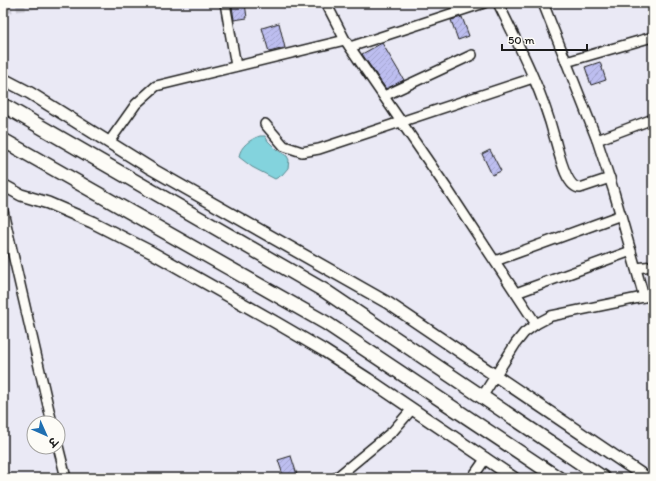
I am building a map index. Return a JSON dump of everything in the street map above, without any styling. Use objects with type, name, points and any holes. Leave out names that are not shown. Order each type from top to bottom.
[{"type":"main road","points":[[3,105],[325,291],[603,478]]},
{"type":"main road","points":[[3,140],[326,323],[558,478]]},
{"type":"street","points":[[225,3],[236,66]]},
{"type":"street","points":[[326,3],[348,43],[536,324]]},
{"type":"street","points":[[109,142],[136,104],[156,86],[236,66],[348,43],[484,3]]},
{"type":"street","points":[[498,3],[533,78],[550,119],[560,157],[570,184],[576,188],[580,188],[610,178]]},
{"type":"street","points":[[482,397],[516,343],[524,333],[536,324],[551,316],[648,296],[636,268],[610,178],[597,140],[543,3]]},
{"type":"street","points":[[566,62],[649,38]]},
{"type":"street","points":[[384,96],[472,55]]},
{"type":"street","points":[[265,124],[284,146],[302,152],[319,150],[533,78]]},
{"type":"street","points":[[3,79],[30,93],[150,168],[388,303],[647,478]]},
{"type":"street","points":[[597,140],[653,119]]},
{"type":"street","points":[[3,185],[22,195],[76,214],[151,252],[324,350],[514,478]]},
{"type":"street","points":[[3,211],[50,415]]},
{"type":"street","points":[[495,261],[621,215]]},
{"type":"street","points":[[516,293],[631,251]]},
{"type":"street","points":[[636,268],[653,266]]},
{"type":"street","points":[[336,478],[393,431],[412,409]]},
{"type":"street","points":[[60,455],[66,478]]},
{"type":"street","points":[[472,478],[486,458]]},
{"type":"water","points":[[260,136],[265,136],[276,149],[287,156],[289,160],[288,168],[282,175],[275,179],[252,167],[239,157],[241,150],[246,144]]},
{"type":"building","points":[[245,3],[247,18],[234,20],[232,6]]},
{"type":"building","points":[[462,17],[469,36],[458,40],[451,20]]},
{"type":"building","points":[[279,23],[285,48],[269,52],[262,28]]},
{"type":"building","points":[[382,43],[404,80],[386,89],[362,54]]},
{"type":"building","points":[[600,62],[606,80],[591,85],[585,67]]},
{"type":"building","points":[[490,150],[501,171],[492,175],[482,154]]},
{"type":"building","points":[[291,456],[298,478],[284,478],[278,460]]},
{"type":"tunnel","points":[[3,9],[45,3]]}]
